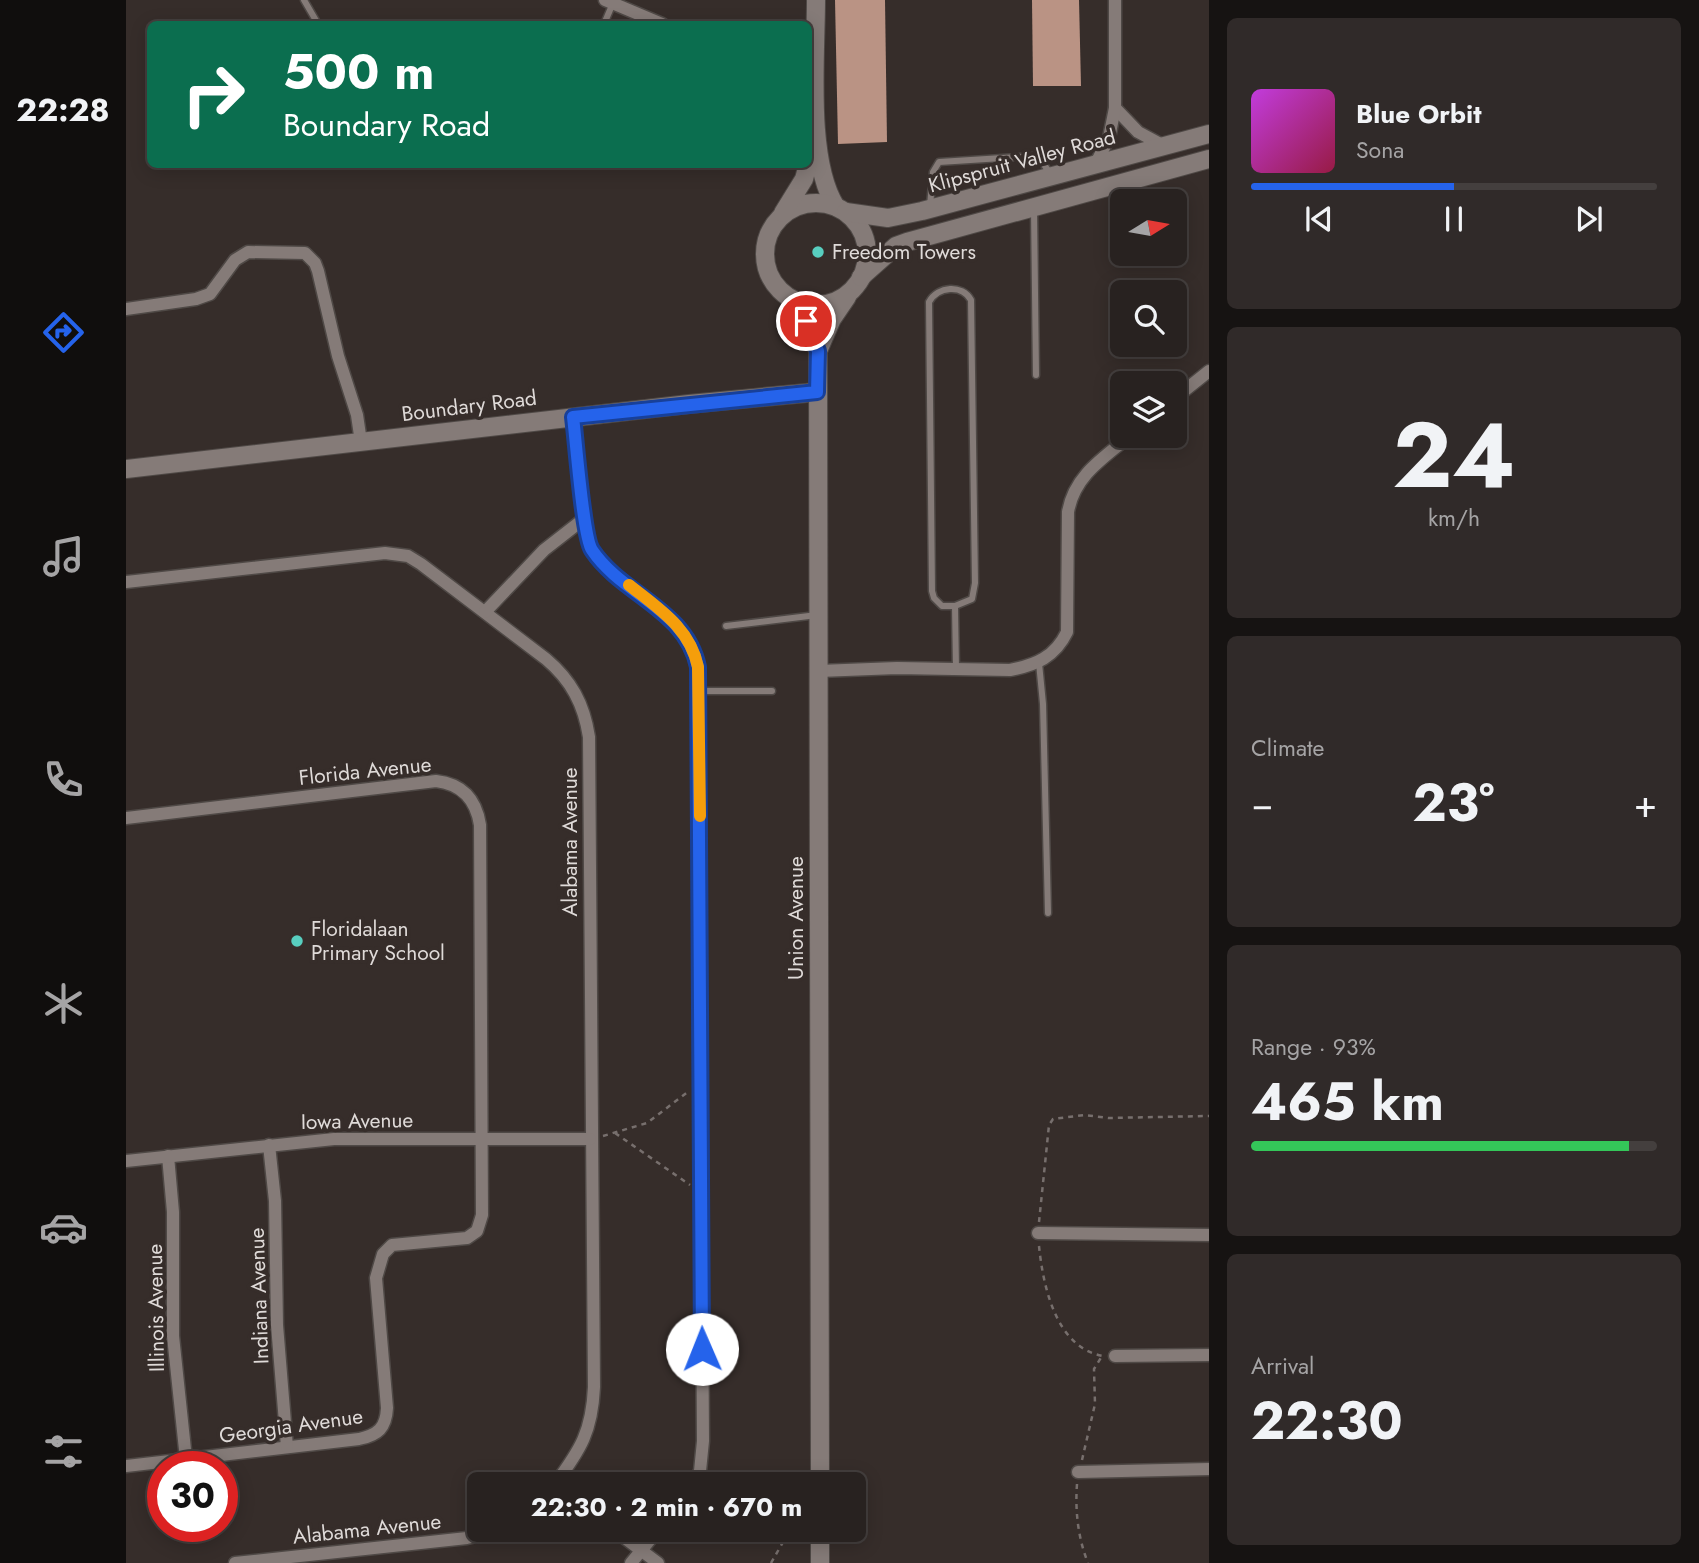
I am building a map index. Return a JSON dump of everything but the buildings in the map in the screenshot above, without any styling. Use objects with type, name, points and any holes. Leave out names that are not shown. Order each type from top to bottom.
[{"type":"street","points":[[816,0],[812,39],[816,139],[822,179],[841,210],[856,222],[865,242],[866,263],[856,284]]},
{"type":"street","points":[[1095,165],[1109,138],[1115,108],[1115,0]]},
{"type":"street","points":[[609,2],[655,21]]},
{"type":"street","points":[[1115,108],[1139,132],[1164,146]]},
{"type":"street","name":"Klipspruit Valley Road","points":[[841,210],[888,218],[1209,134]]},
{"type":"street","points":[[812,152],[816,139]]},
{"type":"street","points":[[806,168],[799,188],[770,230],[765,247],[766,264],[772,281],[784,294],[799,302],[827,304],[856,284],[896,246],[1209,159]]},
{"type":"street","points":[[781,216],[807,203],[841,210]]},
{"type":"street","points":[[126,309],[196,299],[210,293],[235,260],[248,252],[305,253],[318,271],[338,356],[357,415],[361,442]]},
{"type":"street","name":"Union Avenue","points":[[820,1472],[818,351],[832,319],[856,284]]},
{"type":"street","name":"Union Avenue","points":[[799,302],[818,351]]},
{"type":"street","points":[[1187,389],[1209,371]]},
{"type":"street","name":"Boundary Road","points":[[126,468],[817,392]]},
{"type":"street","points":[[573,417],[587,540],[595,554],[671,618],[689,639],[698,667],[703,1454],[699,1472]]},
{"type":"street","points":[[819,671],[1010,670],[1039,663],[1055,651],[1067,632],[1068,512],[1072,492],[1084,475],[1116,448]]},
{"type":"street","points":[[485,612],[544,550],[585,518]]},
{"type":"street","name":"Alabama Avenue","points":[[126,582],[395,553],[412,558],[565,675],[579,700],[587,726],[593,1410],[585,1440],[563,1472]]},
{"type":"street","name":"Florida Avenue","points":[[126,818],[436,781],[448,782],[465,792],[478,811],[480,825],[483,1139]]},
{"type":"street","name":"Iowa Avenue","points":[[126,1161],[334,1139],[590,1139]]},
{"type":"street","name":"Georgia Avenue","points":[[238,1453],[370,1437],[385,1424],[387,1408],[376,1287],[379,1262],[393,1245],[460,1240],[477,1230],[482,1215],[483,1139]]},
{"type":"street","name":"Indiana Avenue","points":[[269,1144],[275,1211],[277,1325],[287,1447]]},
{"type":"street","name":"Illinois Avenue","points":[[168,1156],[173,1212],[173,1336],[185,1451]]},
{"type":"street","points":[[1038,1233],[1209,1235]]},
{"type":"street","points":[[1115,1356],[1209,1355]]},
{"type":"street","name":"Georgia Avenue","points":[[126,1466],[147,1464]]},
{"type":"street","points":[[1078,1472],[1209,1469]]},
{"type":"street","name":"Alabama Avenue","points":[[234,1563],[467,1538]]},
{"type":"street","points":[[631,1542],[658,1563]]},
{"type":"street","points":[[631,1563],[648,1542]]},
{"type":"street","points":[[820,1542],[821,1563]]},
{"type":"lane","points":[[304,0],[316,21]]},
{"type":"lane","points":[[605,21],[609,2]]},
{"type":"lane","points":[[930,209],[933,172],[939,162],[1035,156],[1052,176]]},
{"type":"lane","points":[[1034,207],[1036,375]]},
{"type":"lane","points":[[952,289],[966,293],[971,300],[975,583],[972,599],[955,606],[942,606],[934,598],[932,591],[929,302],[933,296],[952,289]]},
{"type":"lane","points":[[955,606],[956,669]]},
{"type":"lane","points":[[726,626],[819,615]]},
{"type":"lane","points":[[1039,663],[1043,704],[1048,913]]},
{"type":"lane","points":[[699,691],[772,691]]},
{"type":"path","points":[[590,1139],[647,1123],[702,1079]]},
{"type":"path","points":[[1115,1356],[1094,1354],[1064,1331],[1048,1299],[1038,1233],[1049,1125],[1053,1119],[1085,1115],[1108,1118],[1209,1116]]},
{"type":"path","points":[[615,1133],[701,1193]]},
{"type":"path","points":[[771,1563],[783,1542]]},
{"type":"slow traffic","points":[[629,585],[682,629],[693,649],[698,667],[700,816]]},
{"type":"place","name":"Freedom Towers","points":[[818,252]]},
{"type":"place","name":"Floridalaan Primary School","points":[[297,941]]},
{"type":"route","points":[[702,1349],[698,667],[689,639],[682,629],[623,580],[590,548],[573,417],[817,392],[818,351],[806,321]]}]
